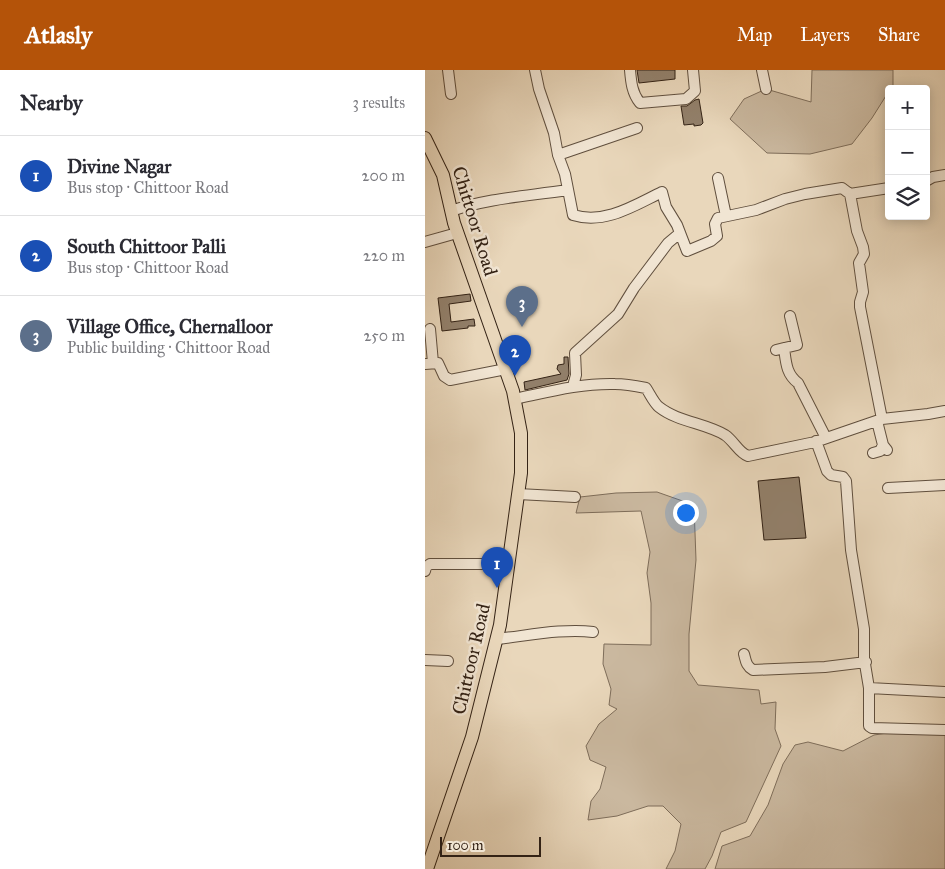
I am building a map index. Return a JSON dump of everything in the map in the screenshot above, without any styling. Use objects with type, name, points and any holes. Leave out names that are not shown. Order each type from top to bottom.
[{"type":"main road","name":"Chittoor Road","points":[[425,138],[443,175],[457,233],[506,369],[515,399],[521,433],[521,473],[497,639],[472,737],[427,869]]},
{"type":"street","points":[[448,70],[451,94]]},
{"type":"street","points":[[535,70],[565,174],[573,215],[585,217],[622,212],[662,192],[666,207],[687,251],[711,241],[717,236],[715,224],[718,218],[757,210],[785,199],[825,189],[842,188],[850,194],[857,231],[864,254],[859,263],[863,292],[860,307],[885,448],[873,453]]},
{"type":"street","points":[[630,70],[632,89],[640,103],[686,99],[695,91],[693,70]]},
{"type":"street","points":[[762,70],[766,88]]},
{"type":"street","points":[[558,154],[637,128]]},
{"type":"street","points":[[930,178],[945,175]]},
{"type":"street","points":[[718,178],[725,216]]},
{"type":"street","points":[[850,194],[885,189]]},
{"type":"street","points":[[451,211],[464,206],[567,190]]},
{"type":"street","points":[[425,242],[457,233]]},
{"type":"street","points":[[573,386],[576,375],[575,353],[618,314],[634,288],[668,244],[680,233]]},
{"type":"street","points":[[790,316],[797,345],[776,350],[784,348],[787,369],[793,380],[798,383],[821,439],[831,475],[843,477],[846,481],[849,533],[864,629],[864,658],[869,688],[869,724],[872,728],[945,730]]},
{"type":"street","points":[[430,329],[429,364],[438,363],[444,376],[450,380],[506,369]]},
{"type":"street","points":[[515,399],[573,386],[616,384],[646,388],[658,406],[670,414],[703,424],[725,435],[734,442],[743,454],[748,456],[821,439],[879,420],[945,411]]},
{"type":"street","points":[[888,488],[945,485]]},
{"type":"street","points":[[518,494],[575,497]]},
{"type":"street","points":[[427,567],[508,564]]},
{"type":"street","points":[[497,639],[555,632],[583,630],[593,632]]},
{"type":"street","points":[[744,654],[746,663],[753,670],[825,667],[866,662]]},
{"type":"street","points":[[425,660],[448,661]]},
{"type":"street","points":[[869,688],[945,692]]},
{"type":"shaded area","points":[[812,70],[893,70],[893,85],[885,85],[885,97],[852,144],[810,154],[767,153],[730,119],[744,99],[766,89],[811,102]]},
{"type":"shaded area","points":[[657,492],[694,505],[696,560],[689,634],[689,671],[698,685],[759,690],[761,704],[776,702],[775,729],[781,746],[746,822],[721,832],[705,869],[666,869],[675,851],[681,824],[663,806],[648,806],[617,816],[588,820],[591,801],[600,789],[606,767],[590,760],[586,746],[599,724],[617,709],[609,705],[611,689],[603,664],[604,644],[651,645],[651,603],[647,573],[650,552],[641,511],[576,513],[580,497],[616,493]]},
{"type":"shaded area","points":[[907,730],[945,731],[945,869],[715,869],[722,846],[750,836],[768,805],[783,764],[795,745],[808,742],[843,751],[874,735]]},
{"type":"building","points":[[637,70],[675,70],[675,79],[639,83]]},
{"type":"building","points":[[699,99],[703,123],[694,126],[694,124],[684,125],[681,106],[687,106]]},
{"type":"building","points":[[470,294],[471,301],[449,304],[451,322],[474,319],[475,326],[442,331],[438,298]]},
{"type":"building","points":[[564,357],[568,357],[569,374],[567,380],[525,390],[524,382],[561,374],[557,369],[558,365],[564,364]]},
{"type":"building","points":[[799,477],[806,538],[764,540],[758,481]]},
{"type":"place","name":"Village Office, Chernalloor","points":[[522,327]]},
{"type":"place","name":"South Chittoor Palli","points":[[515,376]]},
{"type":"place","name":"Divine Nagar","points":[[497,588]]}]
